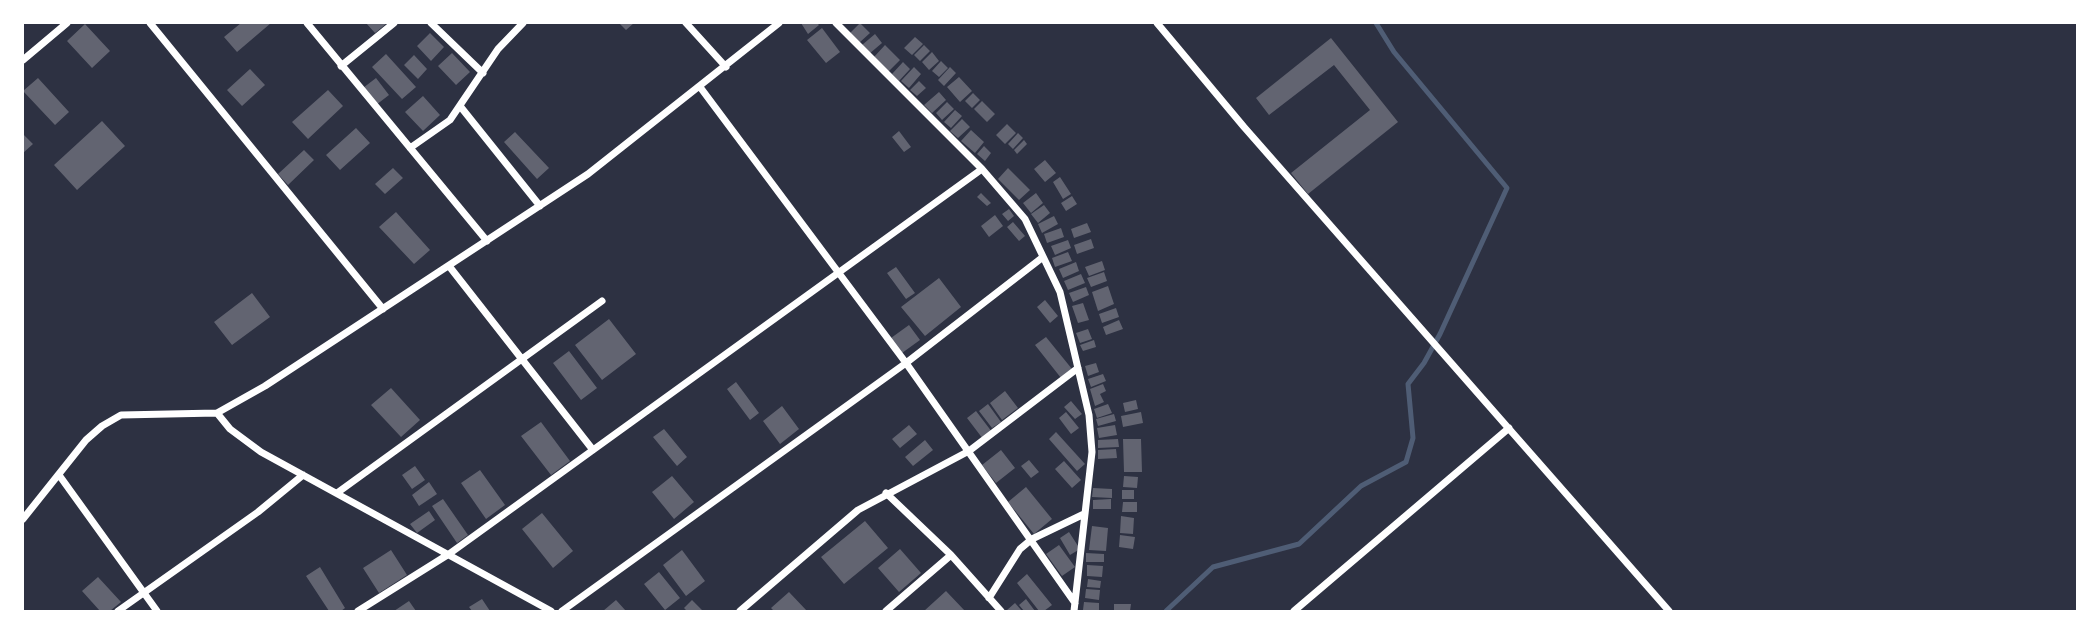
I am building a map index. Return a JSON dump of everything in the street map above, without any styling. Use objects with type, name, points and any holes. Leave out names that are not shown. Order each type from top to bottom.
[{"type":"street","points":[[150,23],[383,309]]},
{"type":"street","points":[[307,23],[487,241]]},
{"type":"street","points":[[341,65],[394,23]]},
{"type":"street","points":[[432,23],[483,74]]},
{"type":"street","points":[[410,148],[450,120],[498,49],[523,23]]},
{"type":"street","points":[[686,23],[726,67]]},
{"type":"street","points":[[23,519],[86,440],[121,415],[217,413],[265,386],[588,174],[779,23]]},
{"type":"street","points":[[836,23],[982,169],[1025,219],[1060,292],[1089,415],[1092,452],[1074,607]]},
{"type":"street","points":[[1157,23],[1420,329],[1669,611]]},
{"type":"street","points":[[23,60],[63,24]]},
{"type":"street","points":[[700,87],[840,272],[1032,538],[1074,607]]},
{"type":"street","points":[[460,106],[540,206]]},
{"type":"street","points":[[358,611],[449,554],[982,169]]},
{"type":"street","points":[[562,611],[906,363],[1043,257]]},
{"type":"street","points":[[449,266],[593,450]]},
{"type":"street","points":[[337,493],[602,301]]},
{"type":"street","points":[[740,611],[858,510],[968,451],[1078,368]]},
{"type":"street","points":[[217,413],[244,441],[551,611]]},
{"type":"street","points":[[1294,611],[1509,428]]},
{"type":"street","points":[[59,475],[157,611]]},
{"type":"street","points":[[118,611],[258,512],[303,475]]},
{"type":"street","points":[[886,493],[951,555],[1001,611]]},
{"type":"street","points":[[989,598],[1012,557],[1032,538],[1084,514]]},
{"type":"street","points":[[886,611],[951,555]]},
{"type":"building","points":[[241,23],[271,23],[237,52],[224,37]]},
{"type":"building","points":[[366,23],[387,23],[375,33]]},
{"type":"building","points":[[619,23],[634,23],[626,30]]},
{"type":"building","points":[[801,23],[817,23],[819,25],[808,34]]},
{"type":"building","points":[[860,23],[870,33],[859,43],[850,33]]},
{"type":"building","points":[[85,24],[110,51],[92,68],[67,41]]},
{"type":"building","points":[[822,28],[840,52],[826,63],[807,40]]},
{"type":"building","points":[[430,33],[444,47],[431,61],[417,46]]},
{"type":"building","points":[[875,34],[882,43],[869,54],[862,45]]},
{"type":"building","points":[[915,37],[923,44],[912,55],[904,48]]},
{"type":"building","points":[[1331,38],[1398,122],[1308,194],[1291,173],[1370,110],[1334,65],[1269,115],[1256,98]]},
{"type":"building","points":[[885,45],[900,60],[888,72],[874,57]]},
{"type":"building","points":[[924,45],[930,51],[920,61],[914,55]]},
{"type":"building","points":[[932,52],[939,61],[929,70],[922,62]]},
{"type":"building","points":[[452,53],[470,72],[456,85],[438,66]]},
{"type":"building","points":[[386,54],[416,87],[402,99],[372,67]]},
{"type":"building","points":[[414,55],[427,69],[418,79],[404,65]]},
{"type":"building","points":[[941,61],[948,68],[939,77],[932,71]]},
{"type":"building","points":[[903,62],[910,69],[899,81],[892,74]]},
{"type":"building","points":[[914,67],[921,74],[909,88],[901,81]]},
{"type":"building","points":[[950,67],[956,73],[944,86],[938,80]]},
{"type":"building","points":[[250,69],[265,85],[242,106],[227,90]]},
{"type":"building","points":[[959,77],[972,91],[960,102],[947,87]]},
{"type":"building","points":[[38,78],[69,112],[55,125],[23,91]]},
{"type":"building","points":[[376,78],[389,95],[376,105],[363,88]]},
{"type":"building","points":[[919,81],[926,88],[917,96],[910,90]]},
{"type":"building","points":[[328,90],[343,106],[308,139],[292,122]]},
{"type":"building","points":[[939,92],[946,100],[932,113],[924,105]]},
{"type":"building","points":[[973,93],[980,100],[972,108],[965,101]]},
{"type":"building","points":[[423,96],[440,115],[423,131],[405,112]]},
{"type":"building","points":[[982,101],[995,114],[987,122],[974,109]]},
{"type":"building","points":[[947,102],[954,109],[942,120],[936,113]]},
{"type":"building","points":[[955,110],[962,116],[951,128],[944,122]]},
{"type":"building","points":[[962,119],[970,127],[958,138],[950,131]]},
{"type":"building","points":[[102,121],[125,146],[77,190],[54,165]]},
{"type":"building","points":[[1007,124],[1016,133],[1005,144],[996,135]]},
{"type":"building","points":[[356,128],[370,143],[340,170],[326,155]]},
{"type":"building","points":[[971,130],[984,142],[975,153],[961,141]]},
{"type":"building","points":[[899,131],[911,147],[904,152],[892,137]]},
{"type":"building","points":[[515,132],[549,168],[537,179],[504,142]]},
{"type":"building","points":[[1018,133],[1023,138],[1013,149],[1008,144]]},
{"type":"building","points":[[23,134],[33,144],[23,153]]},
{"type":"building","points":[[1024,140],[1027,144],[1017,154],[1014,150]]},
{"type":"building","points":[[984,146],[991,153],[985,161],[977,154]]},
{"type":"building","points":[[304,150],[314,160],[288,185],[278,174]]},
{"type":"building","points":[[1045,160],[1056,173],[1045,182],[1034,169]]},
{"type":"building","points":[[393,168],[403,178],[385,194],[375,184]]},
{"type":"building","points":[[1008,168],[1030,190],[1019,200],[998,179]]},
{"type":"building","points":[[1060,177],[1071,194],[1063,199],[1053,182]]},
{"type":"building","points":[[981,193],[991,203],[987,206],[977,197]]},
{"type":"building","points":[[1036,193],[1043,203],[1031,213],[1023,203]]},
{"type":"building","points":[[1072,196],[1077,204],[1066,211],[1061,203]]},
{"type":"building","points":[[1044,205],[1050,213],[1038,223],[1031,214]]},
{"type":"building","points":[[1009,209],[1014,216],[1008,221],[1002,214]]},
{"type":"building","points":[[396,212],[430,250],[414,264],[379,227]]},
{"type":"building","points":[[995,215],[1003,226],[989,237],[981,226]]},
{"type":"building","points":[[1054,216],[1058,224],[1042,233],[1038,224]]},
{"type":"building","points":[[1013,222],[1025,236],[1019,241],[1007,227]]},
{"type":"building","points":[[1087,223],[1091,232],[1074,238],[1071,229]]},
{"type":"building","points":[[1061,228],[1064,237],[1047,243],[1044,234]]},
{"type":"building","points":[[1091,239],[1094,248],[1077,254],[1074,245]]},
{"type":"building","points":[[1068,240],[1071,248],[1055,255],[1051,246]]},
{"type":"building","points":[[1068,252],[1072,261],[1055,267],[1052,258]]},
{"type":"building","points":[[1102,261],[1105,270],[1089,276],[1085,267]]},
{"type":"building","points":[[1076,262],[1079,271],[1063,278],[1059,269]]},
{"type":"building","points":[[896,267],[915,293],[906,299],[887,273]]},
{"type":"building","points":[[1104,272],[1107,281],[1091,287],[1087,278]]},
{"type":"building","points":[[1081,274],[1085,283],[1068,290],[1064,281]]},
{"type":"building","points":[[939,278],[961,307],[925,336],[901,307]]},
{"type":"building","points":[[1108,286],[1114,304],[1098,311],[1092,292]]},
{"type":"building","points":[[1086,287],[1089,295],[1073,302],[1069,293]]},
{"type":"building","points":[[252,293],[270,317],[232,345],[214,322]]},
{"type":"building","points":[[1045,300],[1058,316],[1050,323],[1037,307]]},
{"type":"building","points":[[1083,303],[1089,320],[1078,323],[1072,306]]},
{"type":"building","points":[[1116,308],[1119,317],[1102,323],[1099,314]]},
{"type":"building","points":[[609,319],[636,354],[602,380],[575,345]]},
{"type":"building","points":[[1119,320],[1123,329],[1106,335],[1103,327]]},
{"type":"building","points":[[909,325],[920,340],[902,353],[891,338]]},
{"type":"building","points":[[1088,329],[1092,339],[1080,343],[1076,333]]},
{"type":"building","points":[[1046,337],[1072,369],[1061,378],[1035,345]]},
{"type":"building","points":[[1094,340],[1096,347],[1083,351],[1080,345]]},
{"type":"building","points":[[569,351],[597,388],[581,400],[553,363]]},
{"type":"building","points":[[1096,363],[1099,372],[1088,376],[1085,366]]},
{"type":"building","points":[[1103,374],[1106,381],[1091,387],[1088,379]]},
{"type":"building","points":[[736,382],[759,413],[750,420],[727,389]]},
{"type":"building","points":[[1103,384],[1106,391],[1100,394],[1104,402],[1095,406],[1090,389]]},
{"type":"building","points":[[391,388],[420,420],[401,437],[371,405]]},
{"type":"building","points":[[1005,391],[1018,408],[1002,420],[990,403]]},
{"type":"building","points":[[1136,400],[1138,409],[1125,412],[1123,403]]},
{"type":"building","points":[[1071,401],[1082,414],[1075,419],[1064,407]]},
{"type":"building","points":[[988,404],[1001,422],[992,428],[979,411]]},
{"type":"building","points":[[1108,404],[1112,413],[1097,418],[1094,409]]},
{"type":"building","points":[[782,406],[799,429],[780,444],[763,421]]},
{"type":"building","points":[[976,411],[992,432],[983,439],[967,418]]},
{"type":"building","points":[[1066,412],[1079,428],[1071,434],[1059,418]]},
{"type":"building","points":[[1141,412],[1143,423],[1123,427],[1121,416]]},
{"type":"building","points":[[1114,414],[1116,421],[1098,426],[1096,419]]},
{"type":"building","points":[[541,422],[570,461],[551,475],[521,436]]},
{"type":"building","points":[[909,425],[917,434],[900,448],[892,439]]},
{"type":"building","points":[[1115,425],[1117,435],[1099,438],[1097,428]]},
{"type":"building","points":[[664,429],[687,457],[677,466],[653,437]]},
{"type":"building","points":[[1056,432],[1085,464],[1077,471],[1049,439]]},
{"type":"building","points":[[1118,439],[1119,447],[1098,448],[1098,440]]},
{"type":"building","points":[[1123,439],[1141,439],[1142,472],[1124,472]]},
{"type":"building","points":[[925,440],[933,450],[913,466],[905,457]]},
{"type":"building","points":[[1116,449],[1117,458],[1098,459],[1098,450]]},
{"type":"building","points":[[1001,450],[1015,468],[996,483],[982,465]]},
{"type":"building","points":[[1029,460],[1039,472],[1031,478],[1021,466]]},
{"type":"building","points":[[1064,461],[1081,480],[1072,488],[1055,469]]},
{"type":"building","points":[[415,466],[425,480],[412,489],[402,475]]},
{"type":"building","points":[[480,470],[505,505],[486,519],[461,483]]},
{"type":"building","points":[[672,476],[694,502],[674,519],[652,492]]},
{"type":"building","points":[[1124,476],[1138,477],[1137,488],[1123,487]]},
{"type":"building","points":[[429,482],[437,494],[419,506],[412,495]]},
{"type":"building","points":[[1026,487],[1052,519],[1034,534],[1008,502]]},
{"type":"building","points":[[1093,488],[1112,489],[1112,498],[1092,497]]},
{"type":"building","points":[[1122,490],[1134,490],[1134,499],[1122,499]]},
{"type":"building","points":[[443,499],[468,535],[457,543],[432,506]]},
{"type":"building","points":[[1111,499],[1111,509],[1093,509],[1093,500]]},
{"type":"building","points":[[1123,502],[1137,502],[1137,512],[1122,512]]},
{"type":"building","points":[[429,511],[435,520],[417,533],[410,524]]},
{"type":"building","points":[[542,513],[573,551],[553,568],[522,529]]},
{"type":"building","points":[[1121,516],[1134,518],[1133,534],[1120,533]]},
{"type":"building","points":[[865,521],[888,548],[844,584],[821,557]]},
{"type":"building","points":[[1092,526],[1108,528],[1106,551],[1089,550]]},
{"type":"building","points":[[1069,532],[1080,549],[1070,555],[1060,538]]},
{"type":"building","points":[[1120,535],[1135,537],[1133,549],[1119,547]]},
{"type":"building","points":[[1059,545],[1075,567],[1062,576],[1046,554]]},
{"type":"building","points":[[900,549],[921,573],[899,592],[878,568]]},
{"type":"building","points":[[391,550],[407,575],[379,593],[363,568]]},
{"type":"building","points":[[682,550],[705,581],[686,596],[663,565]]},
{"type":"building","points":[[1086,553],[1104,554],[1104,562],[1086,562]]},
{"type":"building","points":[[1087,565],[1103,566],[1102,577],[1087,576]]},
{"type":"building","points":[[320,567],[345,608],[341,611],[329,611],[306,576]]},
{"type":"building","points":[[659,572],[680,598],[665,610],[644,584]]},
{"type":"building","points":[[1027,574],[1052,605],[1044,611],[1039,611],[1017,583]]},
{"type":"building","points":[[98,577],[121,602],[110,611],[100,611],[82,591]]},
{"type":"building","points":[[1088,579],[1101,581],[1100,588],[1087,587]]},
{"type":"building","points":[[1086,589],[1100,590],[1099,600],[1085,598]]},
{"type":"building","points":[[946,591],[965,611],[924,611]]},
{"type":"building","points":[[789,592],[807,611],[774,611],[771,608]]},
{"type":"building","points":[[482,599],[490,611],[472,611],[469,607]]},
{"type":"building","points":[[1026,599],[1035,611],[1024,611],[1019,605]]},
{"type":"building","points":[[616,600],[626,611],[603,611]]},
{"type":"building","points":[[692,600],[703,611],[687,611],[684,608]]},
{"type":"building","points":[[409,601],[416,611],[394,611]]},
{"type":"building","points":[[1084,602],[1099,603],[1099,611],[1083,610]]},
{"type":"building","points":[[1015,603],[1022,611],[1007,610]]},
{"type":"building","points":[[1114,604],[1131,604],[1130,611],[1114,611]]},
{"type":"waterway","points":[[1166,611],[1213,567],[1299,544],[1361,486],[1406,462],[1413,438],[1408,384],[1424,363],[1440,334],[1507,188],[1394,52],[1376,23]]}]
